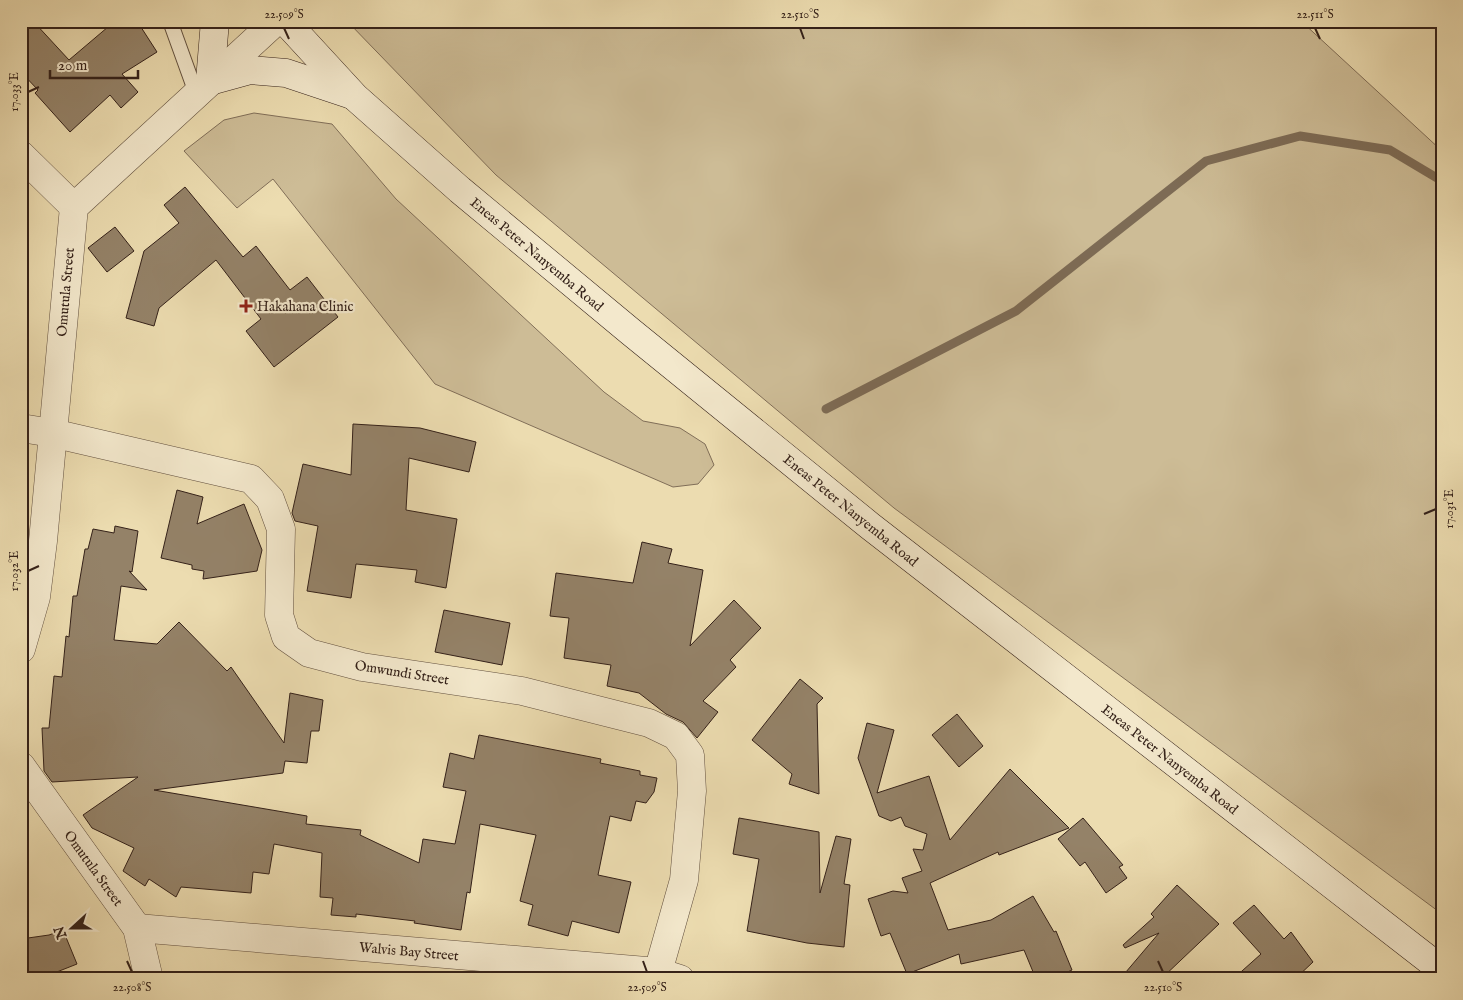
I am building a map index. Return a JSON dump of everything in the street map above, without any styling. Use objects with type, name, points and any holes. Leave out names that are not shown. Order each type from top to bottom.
[{"type":"street","points":[[203,87],[215,21]]},
{"type":"street","points":[[21,155],[74,207],[276,21]]},
{"type":"street","name":"Eneas Peter Nanyemba Road","points":[[285,21],[355,97],[460,190],[870,526],[1442,970]]},
{"type":"street","points":[[203,87],[250,70],[286,73],[355,97]]},
{"type":"street","name":"Omutula Street","points":[[21,649],[36,596],[74,207]]},
{"type":"street","name":"Omwundi Street","points":[[21,428],[52,433],[251,479],[270,499],[281,528],[279,615],[286,637],[309,653],[362,666],[522,691],[649,723],[676,736],[690,755],[692,791],[684,880],[669,976]]},
{"type":"street","name":"Omutula Street","points":[[21,766],[137,928],[149,979]]},
{"type":"street","name":"Walvis Bay Street","points":[[137,928],[669,976]]},
{"type":"lane","points":[[170,21],[203,87]]},
{"type":"shaded area","points":[[347,21],[1301,21],[1442,151],[1442,914],[894,508],[496,175]]},
{"type":"shaded area","points":[[254,113],[332,124],[396,199],[604,392],[643,421],[680,428],[705,444],[714,465],[698,484],[673,487],[435,384],[273,179],[237,208],[184,151],[224,120]]},
{"type":"building","points":[[21,21],[33,21],[69,60],[115,21],[137,21],[157,52],[122,74],[138,92],[121,108],[110,95],[70,132],[35,93],[38,90],[21,72]]},
{"type":"building","points":[[185,187],[243,257],[256,246],[290,290],[307,277],[338,317],[274,367],[246,331],[261,319],[216,260],[159,308],[154,326],[126,318],[144,251],[179,223],[164,205]]},
{"type":"building","points":[[115,227],[134,251],[107,272],[88,248]]},
{"type":"building","points":[[353,424],[420,428],[476,442],[469,472],[409,458],[406,510],[457,519],[446,588],[415,582],[417,570],[356,564],[351,598],[307,591],[318,526],[295,521],[292,513],[303,464],[351,475]]},
{"type":"building","points":[[177,490],[203,497],[197,524],[244,504],[262,550],[257,571],[203,579],[204,571],[192,569],[192,565],[161,558]]},
{"type":"building","points":[[115,526],[138,531],[132,572],[129,571],[147,590],[121,586],[114,640],[157,644],[179,622],[227,671],[231,667],[284,743],[290,693],[323,700],[319,731],[311,731],[307,763],[285,761],[283,773],[154,790],[307,816],[306,824],[361,830],[360,835],[419,863],[423,839],[455,844],[466,791],[443,787],[450,753],[474,759],[479,735],[601,759],[600,763],[640,771],[640,775],[657,778],[654,792],[646,803],[636,801],[631,821],[610,816],[598,875],[631,882],[619,933],[572,921],[568,936],[528,925],[533,905],[520,901],[536,835],[480,824],[470,893],[467,892],[461,930],[414,923],[415,921],[356,914],[356,917],[331,915],[333,898],[320,897],[322,853],[274,844],[269,874],[253,872],[251,893],[181,887],[176,897],[149,879],[145,886],[123,871],[134,848],[92,828],[83,815],[138,777],[52,782],[44,771],[42,728],[49,728],[54,676],[62,677],[66,636],[69,637],[73,596],[77,596],[85,549],[88,549],[93,529],[114,533]]},
{"type":"building","points":[[642,542],[672,549],[668,563],[703,570],[690,646],[734,600],[761,628],[730,660],[736,667],[703,701],[718,712],[697,738],[683,722],[666,714],[639,693],[607,686],[611,665],[564,658],[569,618],[550,616],[556,573],[633,583]]},
{"type":"building","points":[[444,610],[510,623],[502,665],[435,652]]},
{"type":"building","points":[[800,679],[823,698],[817,704],[819,794],[789,784],[792,774],[752,740]]},
{"type":"building","points":[[957,714],[983,746],[959,767],[932,735]]},
{"type":"building","points":[[867,723],[894,730],[877,793],[929,776],[950,840],[1010,769],[1069,828],[999,855],[998,852],[930,883],[948,930],[991,920],[1033,896],[1054,932],[1056,931],[1072,970],[1052,979],[1036,979],[1024,950],[961,964],[959,954],[907,974],[890,933],[881,936],[868,899],[893,891],[908,893],[902,878],[922,871],[913,849],[923,850],[927,834],[905,826],[901,817],[891,821],[879,816],[858,758]]},
{"type":"building","points":[[739,818],[819,832],[820,893],[836,836],[851,839],[844,884],[850,885],[844,947],[807,943],[747,931],[759,859],[733,854]]},
{"type":"building","points":[[1083,818],[1123,865],[1119,867],[1127,878],[1106,893],[1085,862],[1080,866],[1058,839]]},
{"type":"building","points":[[1177,885],[1219,924],[1161,979],[1120,979],[1159,933],[1125,948],[1123,945],[1154,917],[1151,914]]},
{"type":"building","points":[[1254,905],[1284,939],[1291,932],[1313,962],[1295,979],[1233,979],[1261,954],[1233,923]]},
{"type":"building","points":[[63,930],[77,964],[39,979],[21,979],[21,939],[49,935]]},
{"type":"waterway","points":[[826,409],[1016,311],[1206,161],[1300,136],[1390,150],[1442,181]]},
{"type":"place","name":"Hakahana Clinic","points":[[246,306]]}]
